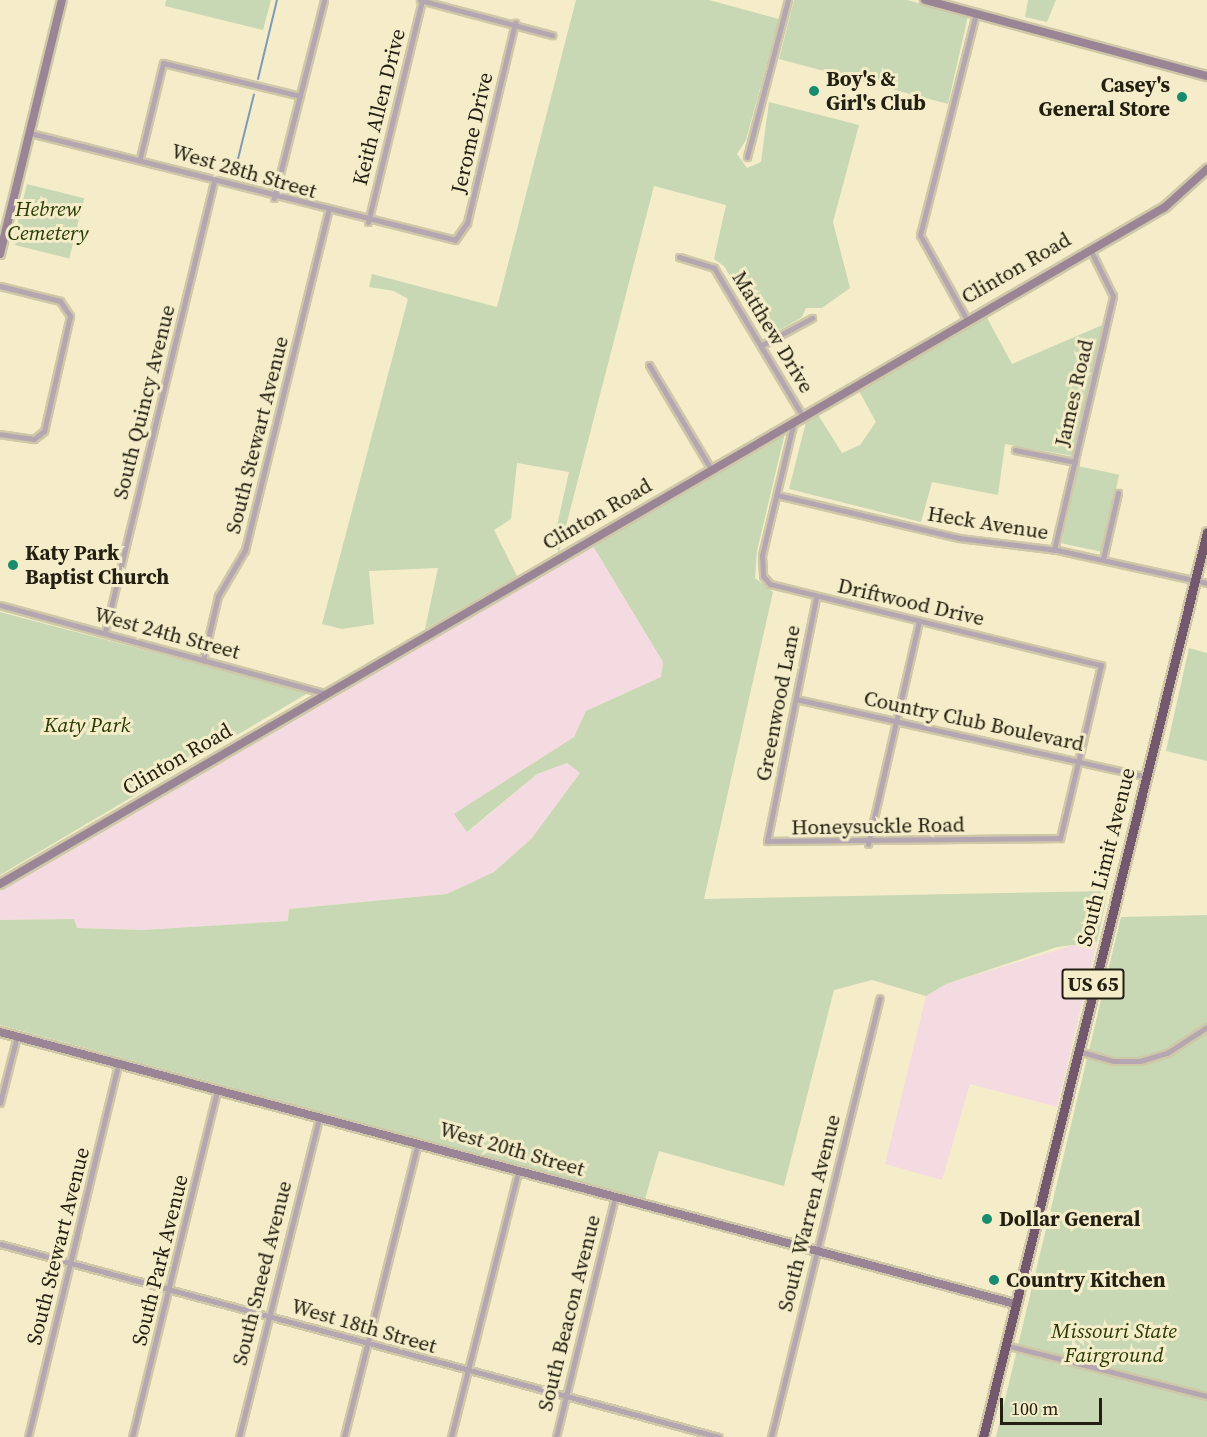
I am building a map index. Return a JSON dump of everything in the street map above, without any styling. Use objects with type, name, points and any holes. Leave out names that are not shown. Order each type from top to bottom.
[{"type":"highway","name":"South Limit Avenue","points":[[983,1437],[1144,776],[1207,532]]},
{"type":"street","points":[[0,254],[62,0]]},
{"type":"street","points":[[274,198],[324,0]]},
{"type":"street","points":[[421,0],[552,35]]},
{"type":"street","name":"Keith Allen Drive","points":[[368,222],[421,0]]},
{"type":"street","points":[[747,157],[788,0]]},
{"type":"street","points":[[925,0],[1207,76]]},
{"type":"street","points":[[966,318],[920,235],[976,14]]},
{"type":"street","name":"Jerome Drive","points":[[449,241],[460,238],[467,223],[514,23]]},
{"type":"street","points":[[140,158],[163,63],[300,96]]},
{"type":"street","name":"West 28th Street","points":[[30,133],[140,158],[274,198],[449,241]]},
{"type":"street","name":"Clinton Road","points":[[0,884],[966,318],[1164,207],[1207,169]]},
{"type":"street","name":"South Quincy Avenue","points":[[105,632],[214,180]]},
{"type":"street","name":"South Stewart Avenue","points":[[203,660],[218,596],[244,550],[328,212]]},
{"type":"street","name":"James Road","points":[[1054,550],[1113,296],[1089,247]]},
{"type":"street","name":"Matthew Drive","points":[[679,257],[714,268],[802,415]]},
{"type":"street","points":[[0,286],[60,301],[70,316],[44,430],[34,439],[0,434]]},
{"type":"street","points":[[762,345],[812,318]]},
{"type":"street","points":[[649,365],[711,469]]},
{"type":"street","points":[[777,495],[794,420]]},
{"type":"street","points":[[1015,450],[1075,462]]},
{"type":"street","points":[[1103,560],[1118,493]]},
{"type":"street","name":"Heck Avenue","points":[[777,495],[959,538],[1054,550],[1207,584]]},
{"type":"street","name":"Driftwood Drive","points":[[777,495],[762,555],[766,581],[816,597],[1051,650],[1101,665],[1079,761]]},
{"type":"street","name":"Greenwood Lane","points":[[772,815],[816,597]]},
{"type":"street","name":"West 24th Street","points":[[0,605],[325,693]]},
{"type":"street","points":[[868,844],[920,621]]},
{"type":"street","name":"Country Club Boulevard","points":[[796,699],[1144,776]]},
{"type":"street","name":"Honeysuckle Road","points":[[772,815],[769,843],[868,844],[1060,838],[1079,761]]},
{"type":"street","name":"South Warren Avenue","points":[[771,1437],[880,998]]},
{"type":"street","points":[[1076,1051],[1114,1061],[1140,1061],[1167,1053],[1207,1027]]},
{"type":"street","name":"West 20th Street","points":[[0,1032],[519,1169],[817,1252],[1015,1304]]},
{"type":"street","points":[[0,1103],[16,1036]]},
{"type":"street","name":"South Stewart Avenue","points":[[28,1437],[119,1062]]},
{"type":"street","name":"South Park Avenue","points":[[132,1437],[217,1090]]},
{"type":"street","name":"South Sneed Avenue","points":[[239,1437],[267,1316],[319,1118]]},
{"type":"street","points":[[344,1437],[418,1142]]},
{"type":"street","points":[[451,1437],[519,1169]]},
{"type":"street","name":"South Beacon Avenue","points":[[556,1437],[615,1197]]},
{"type":"street","name":"West 18th Street","points":[[0,1244],[719,1437]]},
{"type":"street","points":[[1005,1345],[1207,1396]]},
{"type":"shaded area","points":[[593,546],[663,662],[661,677],[586,711],[574,737],[455,814],[468,832],[537,774],[567,763],[580,773],[532,838],[494,872],[447,894],[289,909],[288,921],[143,930],[77,928],[74,919],[0,920],[0,891]]},
{"type":"shaded area","points":[[1087,941],[1097,942],[1057,1107],[970,1084],[942,1180],[885,1164],[926,996],[946,984]]},
{"type":"green space","points":[[166,0],[271,0],[263,30],[165,6]]},
{"type":"green space","points":[[576,0],[709,0],[779,19],[746,140],[737,154],[747,168],[761,162],[769,102],[859,125],[833,222],[850,288],[822,308],[806,308],[802,317],[771,335],[764,333],[724,266],[714,259],[726,205],[654,186],[559,553],[554,539],[569,472],[517,463],[511,519],[494,530],[517,576],[425,629],[438,568],[369,571],[374,624],[342,629],[322,624],[408,299],[394,291],[369,287],[372,274],[497,307]]},
{"type":"green space","points":[[794,0],[907,0],[968,16],[948,104],[779,59]]},
{"type":"green space","points":[[1028,0],[1056,0],[1047,22],[1025,17]]},
{"type":"green space","name":"Hebrew Cemetery","points":[[27,184],[84,198],[69,258],[12,244]]},
{"type":"green space","points":[[985,314],[1012,364],[1107,323],[1073,456],[1005,444],[998,495],[932,482],[921,522],[789,489],[807,418],[817,413],[842,453],[860,445],[876,422],[858,389]]},
{"type":"green space","points":[[785,433],[757,551],[755,578],[773,592],[704,899],[1108,891],[1097,942],[1057,947],[946,984],[926,996],[872,980],[834,990],[784,1186],[659,1151],[645,1199],[0,1025],[0,920],[74,919],[77,928],[143,930],[288,921],[289,909],[447,894],[494,872],[532,838],[580,773],[567,763],[537,774],[467,832],[454,814],[574,737],[586,711],[661,677],[663,662],[593,546]]},
{"type":"green space","points":[[1078,466],[1119,475],[1103,552],[1062,543]]},
{"type":"green space","name":"Katy Park","points":[[0,612],[308,693],[0,875]]},
{"type":"green space","points":[[1189,648],[1207,653],[1207,761],[1166,751]]},
{"type":"green space","name":"Missouri State Fairground","points":[[1207,915],[1207,1437],[996,1437],[1121,917]]},
{"type":"waterway","points":[[258,79],[277,0]]},
{"type":"waterway","points":[[234,175],[254,94]]},
{"type":"place","name":"Boy's & Girl's Club","points":[[814,91]]},
{"type":"place","name":"Casey's General Store","points":[[1182,97]]},
{"type":"place","name":"Katy Park Baptist Church","points":[[13,565]]},
{"type":"place","name":"Dollar General","points":[[987,1219]]},
{"type":"place","name":"Country Kitchen","points":[[994,1280]]}]
